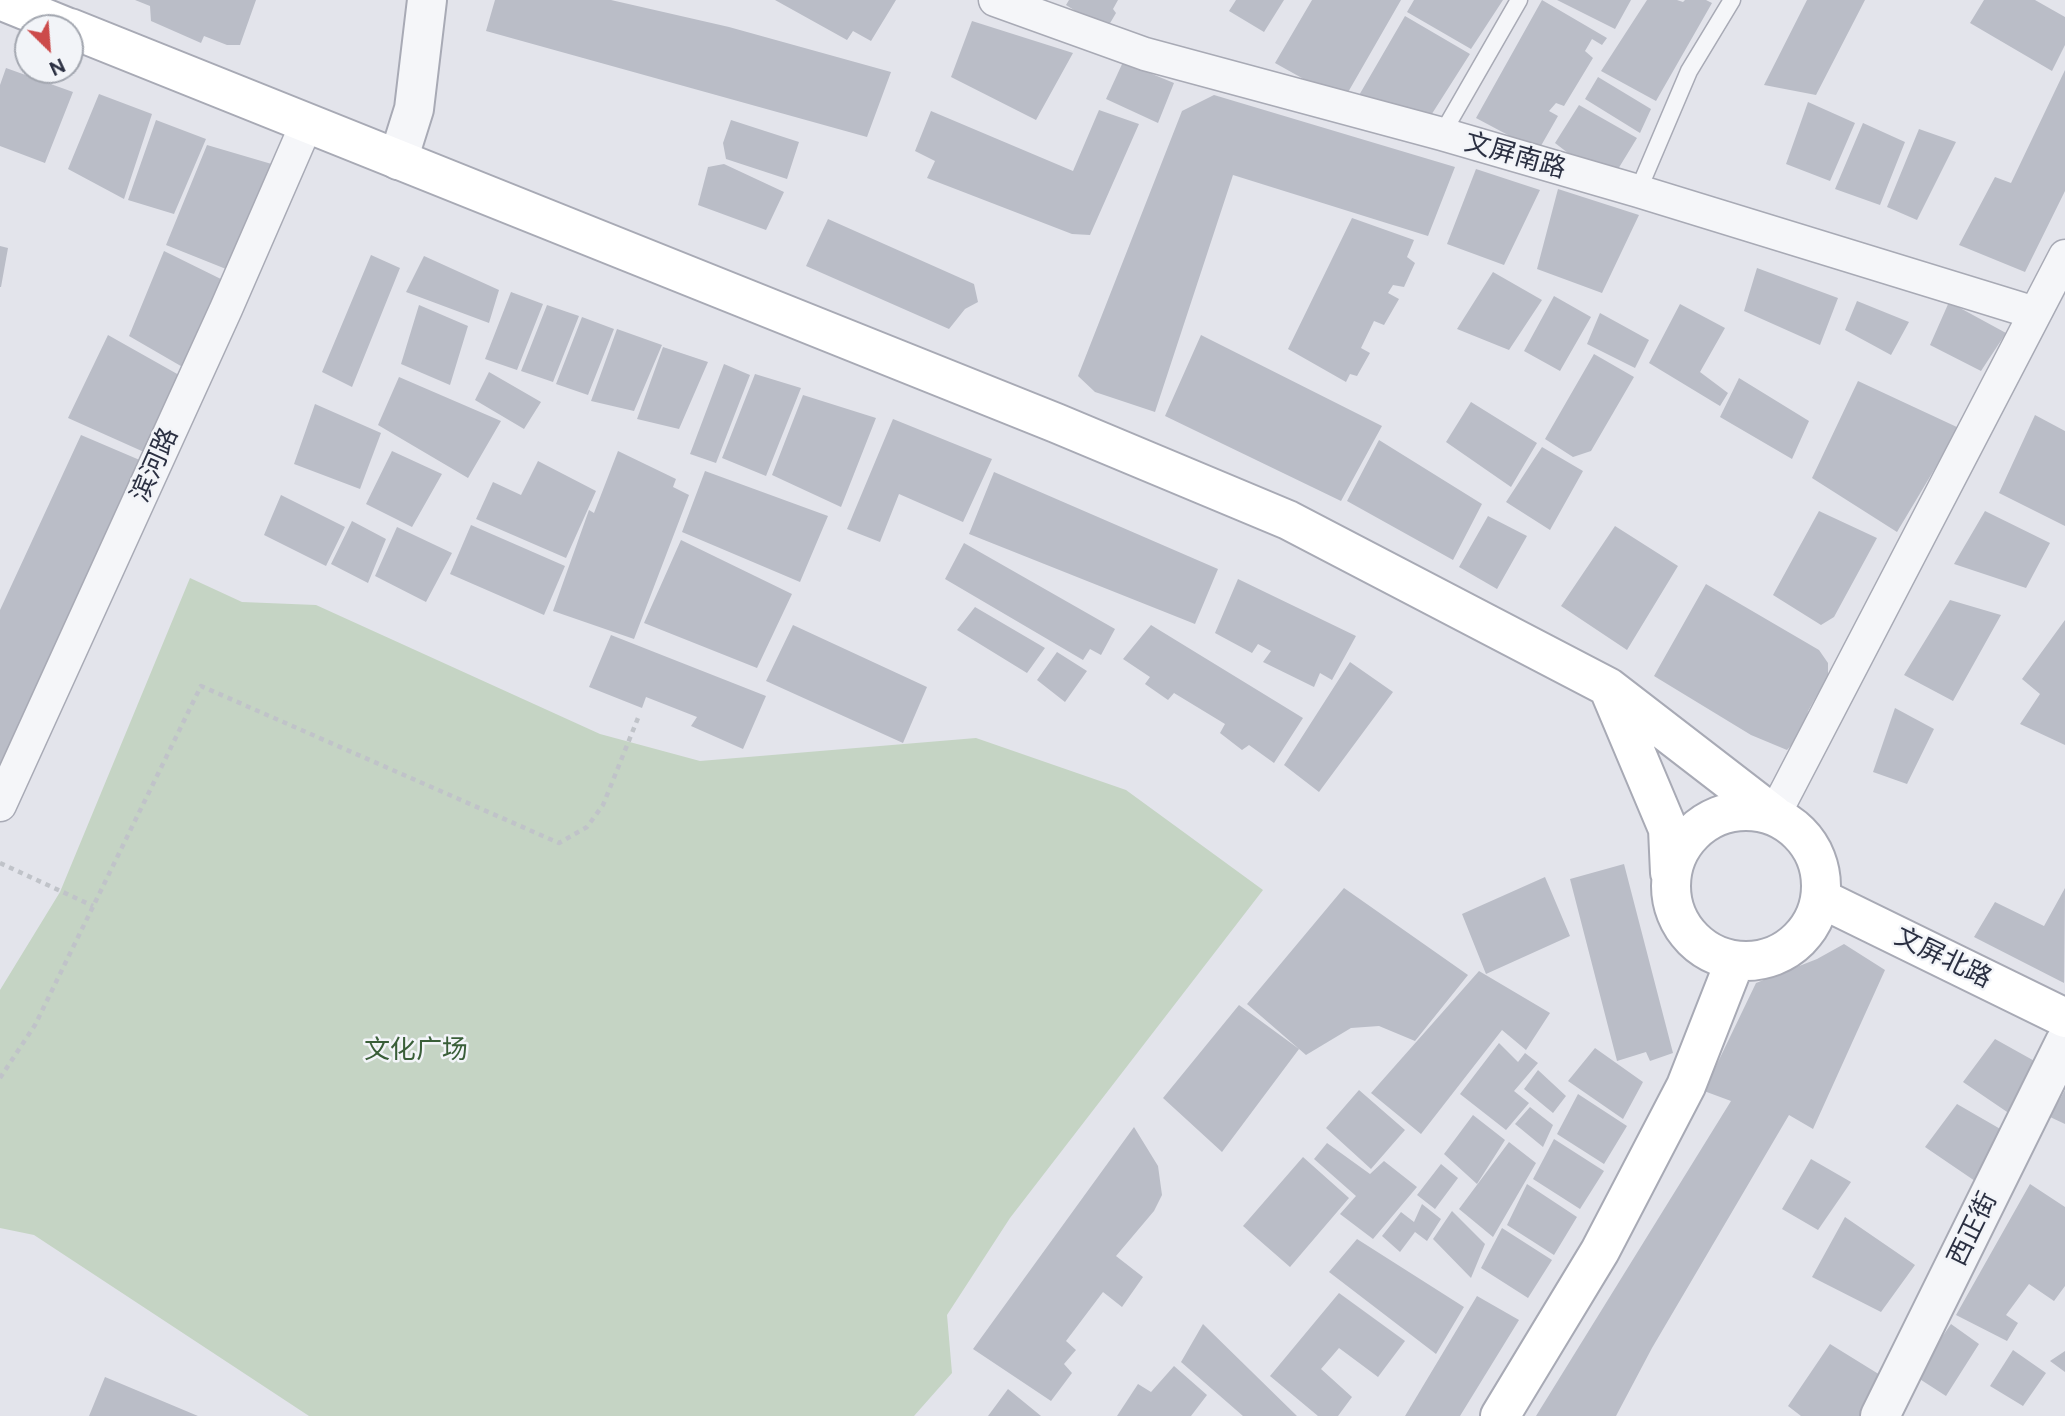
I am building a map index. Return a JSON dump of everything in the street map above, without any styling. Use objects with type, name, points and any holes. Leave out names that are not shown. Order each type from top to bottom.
[{"type":"main road","points":[[0,0],[35,14]]},
{"type":"main road","points":[[84,34],[1056,423],[1288,520],[1608,687],[1774,815],[1795,828],[1812,848],[1820,872],[1820,898],[1813,920],[1800,939],[1781,953],[1758,960],[1735,961],[1713,954],[1694,941],[1680,924],[1672,902],[1668,829],[1608,687]]},
{"type":"main road","points":[[1670,879],[1675,856],[1688,837],[1706,821],[1727,812],[1751,810],[1774,815]]},
{"type":"main road","name":"文屏北路","points":[[1820,898],[2065,1017]]},
{"type":"main road","points":[[1500,1416],[1600,1251],[1686,1086],[1735,961]]},
{"type":"street","points":[[398,160],[414,109],[427,0]]},
{"type":"street","name":"文屏南路","points":[[995,0],[1145,54],[1442,134],[1638,191],[2035,313]]},
{"type":"street","name":"滨河路","points":[[0,805],[226,309],[307,123]]},
{"type":"street","points":[[1774,815],[2065,256]]},
{"type":"street","name":"西正街","points":[[1880,1416],[2065,1042]]},
{"type":"lane","points":[[1442,134],[1519,0]]},
{"type":"lane","points":[[1638,191],[1689,71],[1732,0]]},
{"type":"path","points":[[0,1078],[35,1025],[201,686],[559,843],[587,827],[603,805],[638,718]]},
{"type":"path","points":[[2,864],[93,906]]},
{"type":"green space","name":"文化广场","points":[[190,578],[242,602],[316,605],[600,734],[700,761],[976,738],[1126,790],[1263,890],[1010,1218],[947,1315],[952,1373],[914,1416],[309,1416],[34,1235],[0,1228],[0,990],[60,892]]},
{"type":"building","points":[[135,0],[256,0],[240,45],[227,45],[204,36],[201,43],[151,21],[150,6]]},
{"type":"building","points":[[495,0],[611,0],[729,27],[891,72],[867,137],[486,31]]},
{"type":"building","points":[[775,0],[896,0],[871,41],[853,31],[847,40]]},
{"type":"building","points":[[1069,0],[1118,0],[1113,9],[1116,13],[1106,30],[1066,5]]},
{"type":"building","points":[[1236,0],[1284,0],[1264,32],[1229,11]]},
{"type":"building","points":[[1312,0],[1401,0],[1343,101],[1275,63]]},
{"type":"building","points":[[1414,0],[1503,0],[1471,49],[1407,12]]},
{"type":"building","points":[[1542,0],[1607,38],[1602,45],[1592,39],[1585,51],[1593,58],[1564,106],[1556,103],[1549,111],[1558,116],[1538,151],[1476,118]]},
{"type":"building","points":[[1557,0],[1631,0],[1615,29]]},
{"type":"building","points":[[1647,0],[1706,0],[1712,3],[1656,101],[1601,71]]},
{"type":"building","points":[[1807,0],[1865,0],[1816,95],[1764,85]]},
{"type":"building","points":[[1984,0],[2035,0],[2065,17],[2065,45],[2052,71],[1970,23]]},
{"type":"building","points":[[1405,16],[1470,54],[1428,120],[1358,97]]},
{"type":"building","points":[[972,21],[1073,53],[1036,120],[951,77]]},
{"type":"building","points":[[1123,62],[1174,83],[1158,123],[1106,99]]},
{"type":"building","points":[[6,68],[14,71],[14,84],[51,84],[73,92],[45,163],[0,146],[0,85]]},
{"type":"building","points":[[2065,70],[2065,191],[2025,272],[1959,245],[1995,177],[2011,183]]},
{"type":"building","points":[[1598,77],[1651,109],[1640,133],[1585,99]]},
{"type":"building","points":[[99,94],[152,114],[124,199],[68,169]]},
{"type":"building","points":[[1214,95],[1455,167],[1428,236],[1233,175],[1155,412],[1095,392],[1078,376],[1182,111]]},
{"type":"building","points":[[1808,102],[1855,123],[1830,181],[1786,164]]},
{"type":"building","points":[[1579,105],[1637,138],[1612,179],[1594,173],[1555,143]]},
{"type":"building","points":[[1099,110],[1139,124],[1090,235],[1072,234],[927,178],[935,161],[915,151],[931,111],[1073,171]]},
{"type":"building","points":[[156,120],[206,139],[174,214],[128,200]]},
{"type":"building","points":[[731,120],[799,142],[787,179],[726,159],[723,143]]},
{"type":"building","points":[[1863,123],[1905,142],[1880,205],[1835,189]]},
{"type":"building","points":[[1919,129],[1956,142],[1917,220],[1887,207]]},
{"type":"building","points":[[207,145],[275,165],[231,271],[166,245]]},
{"type":"building","points":[[724,164],[784,192],[766,230],[698,205],[708,167]]},
{"type":"building","points":[[1476,169],[1540,190],[1504,265],[1447,244]]},
{"type":"building","points":[[1558,189],[1639,215],[1602,293],[1537,269]]},
{"type":"building","points":[[1352,218],[1414,240],[1407,257],[1415,263],[1404,287],[1393,285],[1388,293],[1399,299],[1384,325],[1374,321],[1361,348],[1370,353],[1357,376],[1350,374],[1346,382],[1288,349]]},
{"type":"building","points":[[828,219],[974,284],[978,302],[965,309],[949,329],[806,266]]},
{"type":"building","points":[[0,246],[8,248],[1,287],[0,287]]},
{"type":"building","points":[[164,251],[227,282],[186,369],[129,336]]},
{"type":"building","points":[[371,255],[400,268],[352,387],[322,372]]},
{"type":"building","points":[[424,256],[499,290],[489,323],[406,292]]},
{"type":"building","points":[[1757,268],[1838,298],[1820,345],[1744,311]]},
{"type":"building","points":[[1493,272],[1542,300],[1509,350],[1457,329]]},
{"type":"building","points":[[511,292],[543,304],[517,370],[485,359]]},
{"type":"building","points":[[1554,296],[1591,317],[1560,371],[1524,351]]},
{"type":"building","points":[[1857,301],[1909,322],[1891,355],[1845,330]]},
{"type":"building","points":[[1949,302],[2006,333],[1981,371],[1930,345]]},
{"type":"building","points":[[1680,304],[1725,328],[1700,372],[1728,393],[1720,406],[1649,363]]},
{"type":"building","points":[[419,305],[468,326],[450,385],[401,364]]},
{"type":"building","points":[[547,305],[579,316],[553,382],[521,371]]},
{"type":"building","points":[[1600,313],[1649,340],[1635,368],[1587,344]]},
{"type":"building","points":[[582,317],[614,329],[588,395],[556,384]]},
{"type":"building","points":[[617,329],[662,345],[634,411],[591,401]]},
{"type":"building","points":[[108,335],[179,375],[144,452],[68,418]]},
{"type":"building","points":[[1201,335],[1382,426],[1341,501],[1165,416]]},
{"type":"building","points":[[663,347],[708,362],[679,429],[637,419]]},
{"type":"building","points":[[1594,354],[1634,377],[1591,451],[1573,457],[1545,439]]},
{"type":"building","points":[[724,364],[750,375],[716,463],[690,454]]},
{"type":"building","points":[[489,372],[541,402],[524,429],[475,400]]},
{"type":"building","points":[[755,374],[801,388],[766,476],[722,458]]},
{"type":"building","points":[[399,377],[501,421],[468,478],[378,425]]},
{"type":"building","points":[[1739,378],[1809,421],[1792,459],[1720,417]]},
{"type":"building","points":[[1858,381],[1959,428],[1897,532],[1812,478]]},
{"type":"building","points":[[803,395],[876,418],[841,507],[772,475]]},
{"type":"building","points":[[1471,402],[1537,443],[1511,487],[1446,442]]},
{"type":"building","points":[[315,404],[381,433],[360,489],[294,464]]},
{"type":"building","points":[[2035,415],[2065,431],[2065,526],[1999,493]]},
{"type":"building","points":[[893,419],[992,459],[963,522],[899,494],[880,542],[847,529]]},
{"type":"building","points":[[81,435],[142,461],[0,772],[0,610]]},
{"type":"building","points":[[1379,440],[1482,504],[1453,560],[1347,501]]},
{"type":"building","points":[[1542,447],[1583,471],[1550,530],[1506,502]]},
{"type":"building","points":[[392,451],[442,474],[412,527],[366,504]]},
{"type":"building","points":[[618,451],[676,479],[673,487],[689,495],[634,639],[553,611],[589,510],[594,513]]},
{"type":"building","points":[[538,461],[596,491],[566,558],[476,519],[493,482],[521,495]]},
{"type":"building","points":[[705,471],[828,516],[800,582],[682,532]]},
{"type":"building","points":[[994,472],[1218,569],[1195,624],[969,534]]},
{"type":"building","points":[[281,495],[345,527],[326,566],[264,535]]},
{"type":"building","points":[[1819,511],[1877,538],[1834,617],[1821,625],[1773,595]]},
{"type":"building","points":[[1985,511],[2050,543],[2026,588],[1954,564]]},
{"type":"building","points":[[1488,516],[1527,536],[1497,589],[1459,567]]},
{"type":"building","points":[[352,521],[386,539],[368,583],[331,564]]},
{"type":"building","points":[[471,525],[565,566],[544,615],[450,574]]},
{"type":"building","points":[[1615,526],[1678,566],[1627,650],[1561,606]]},
{"type":"building","points":[[397,527],[452,553],[426,602],[375,576]]},
{"type":"building","points":[[681,540],[792,594],[757,668],[644,623]]},
{"type":"building","points":[[964,543],[1115,629],[1101,655],[1090,649],[1083,660],[945,579]]},
{"type":"building","points":[[1238,579],[1356,636],[1332,680],[1320,673],[1314,687],[1263,662],[1271,651],[1258,644],[1252,653],[1215,633]]},
{"type":"building","points":[[1706,584],[1819,650],[1828,663],[1828,676],[1808,711],[1805,730],[1787,750],[1751,735],[1654,676]]},
{"type":"building","points":[[1950,600],[2001,615],[1953,701],[1904,675]]},
{"type":"building","points":[[975,607],[1045,648],[1027,673],[957,630]]},
{"type":"building","points":[[2065,620],[2065,745],[2020,724],[2040,694],[2022,679]]},
{"type":"building","points":[[793,625],[927,687],[903,743],[766,681]]},
{"type":"building","points":[[1151,625],[1303,718],[1274,763],[1249,745],[1242,750],[1220,733],[1225,724],[1174,693],[1168,700],[1145,684],[1150,677],[1123,659]]},
{"type":"building","points":[[611,635],[766,696],[743,749],[691,726],[697,717],[646,697],[642,708],[589,687]]},
{"type":"building","points":[[1057,652],[1087,671],[1065,702],[1037,680]]},
{"type":"building","points":[[1350,662],[1393,692],[1319,792],[1284,765]]},
{"type":"building","points":[[1895,708],[1934,729],[1907,784],[1873,772]]},
{"type":"building","points":[[1624,864],[1673,1053],[1650,1061],[1646,1052],[1617,1061],[1570,879]]},
{"type":"building","points":[[1545,877],[1570,936],[1486,974],[1462,914]]},
{"type":"building","points":[[1344,888],[1468,975],[1415,1041],[1379,1026],[1351,1028],[1306,1055],[1247,1004]]},
{"type":"building","points":[[2065,888],[2064,983],[1974,937],[1995,902],[2044,926]]},
{"type":"building","points":[[1844,944],[1885,970],[1813,1129],[1789,1115],[1652,1348],[1616,1416],[1536,1416],[1731,1101],[1704,1091],[1756,983],[1817,959]]},
{"type":"building","points":[[1479,971],[1550,1013],[1526,1050],[1502,1030],[1421,1134],[1371,1093]]},
{"type":"building","points":[[1239,1005],[1299,1049],[1222,1152],[1163,1098]]},
{"type":"building","points":[[1995,1039],[2047,1068],[2013,1116],[1963,1082]]},
{"type":"building","points":[[1499,1043],[1518,1062],[1525,1053],[1538,1063],[1514,1091],[1529,1103],[1506,1130],[1460,1094]]},
{"type":"building","points":[[1595,1048],[1643,1082],[1623,1119],[1568,1081]]},
{"type":"building","points":[[1538,1070],[1566,1096],[1553,1113],[1524,1089]]},
{"type":"building","points":[[1359,1090],[1405,1130],[1371,1169],[1326,1128]]},
{"type":"building","points":[[2065,1090],[2065,1124],[2050,1117]]},
{"type":"building","points":[[1578,1094],[1627,1126],[1604,1164],[1557,1134]]},
{"type":"building","points":[[1957,1104],[2009,1134],[1975,1181],[1925,1147]]},
{"type":"building","points":[[1530,1107],[1553,1125],[1543,1147],[1515,1124]]},
{"type":"building","points":[[1473,1115],[1505,1140],[1477,1184],[1444,1154]]},
{"type":"building","points":[[1134,1127],[1158,1166],[1162,1195],[1154,1211],[1116,1256],[1143,1277],[1122,1307],[1103,1292],[1066,1341],[1076,1350],[1064,1364],[1072,1373],[1051,1401],[973,1349]]},
{"type":"building","points":[[1554,1139],[1604,1171],[1580,1209],[1533,1179]]},
{"type":"building","points":[[1509,1142],[1536,1163],[1493,1237],[1459,1209]]},
{"type":"building","points":[[1327,1143],[1370,1174],[1384,1161],[1417,1187],[1373,1239],[1340,1214],[1356,1196],[1314,1159]]},
{"type":"building","points":[[1303,1157],[1349,1198],[1290,1267],[1243,1226]]},
{"type":"building","points":[[1811,1159],[1851,1182],[1818,1230],[1782,1209]]},
{"type":"building","points":[[1441,1164],[1458,1178],[1435,1209],[1417,1195]]},
{"type":"building","points":[[1527,1184],[1577,1217],[1554,1255],[1507,1225]]},
{"type":"building","points":[[2030,1184],[2065,1207],[2065,1286],[2054,1301],[2029,1284],[2006,1315],[2018,1323],[2007,1341],[1956,1315]]},
{"type":"building","points":[[1422,1204],[1441,1219],[1427,1241],[1415,1232],[1400,1252],[1382,1236],[1401,1212],[1414,1222]]},
{"type":"building","points":[[1452,1211],[1485,1244],[1471,1278],[1433,1239]]},
{"type":"building","points":[[1845,1217],[1915,1265],[1881,1312],[1812,1277]]},
{"type":"building","points":[[1502,1228],[1552,1260],[1528,1298],[1481,1268]]},
{"type":"building","points":[[1357,1239],[1464,1307],[1436,1354],[1329,1272]]},
{"type":"building","points":[[1339,1293],[1405,1341],[1378,1377],[1339,1348],[1321,1369],[1352,1397],[1338,1416],[1318,1416],[1270,1376]]},
{"type":"building","points":[[1477,1296],[1519,1320],[1460,1416],[1405,1416]]},
{"type":"building","points":[[1203,1324],[1297,1416],[1243,1416],[1181,1362]]},
{"type":"building","points":[[1951,1324],[1979,1344],[1946,1396],[1915,1376]]},
{"type":"building","points":[[1830,1344],[1885,1378],[1860,1416],[1801,1416],[1788,1406]]},
{"type":"building","points":[[2013,1350],[2046,1373],[2023,1406],[1990,1386]]},
{"type":"building","points":[[2065,1351],[2065,1372],[2050,1361]]},
{"type":"building","points":[[1174,1366],[1207,1395],[1191,1416],[1117,1416],[1138,1384],[1151,1392]]},
{"type":"building","points":[[105,1377],[198,1416],[89,1416]]},
{"type":"building","points":[[1008,1389],[1041,1416],[988,1416]]}]
